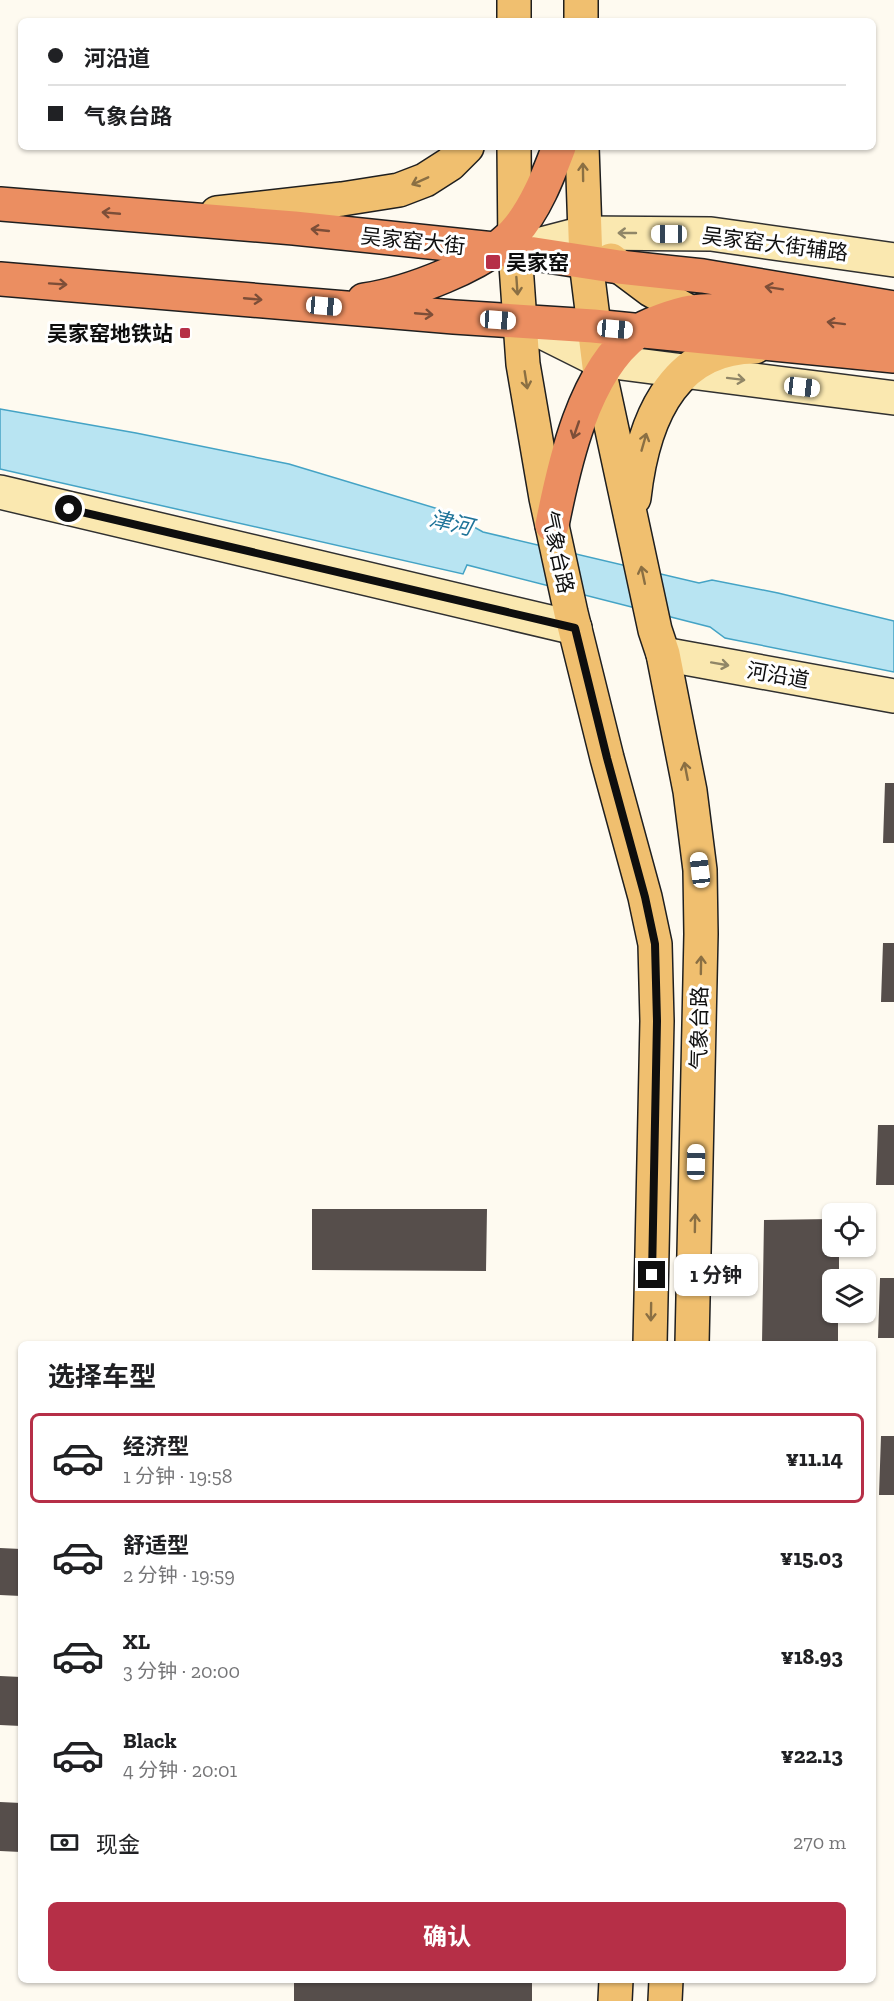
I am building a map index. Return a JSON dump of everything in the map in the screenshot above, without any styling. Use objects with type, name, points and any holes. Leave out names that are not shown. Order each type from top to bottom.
[{"type":"highway","points":[[324,306],[403,291],[454,272],[508,244],[529,211],[551,154]]},
{"type":"highway","name":"吴家窑大街","points":[[0,204],[508,244],[585,247],[620,267],[703,276],[894,308]]},
{"type":"highway","points":[[0,279],[593,326],[894,356]]},
{"type":"highway","points":[[552,525],[569,452],[585,402],[602,365],[638,331],[690,312],[749,313],[894,328]]},
{"type":"main road","points":[[514,0],[514,18]]},
{"type":"main road","points":[[581,0],[581,18]]},
{"type":"main road","points":[[169,218],[330,201],[399,190],[425,180],[450,164],[464,150]]},
{"type":"main road","name":"气象台路","points":[[514,150],[508,244],[520,321],[523,364],[552,525],[573,621],[645,897],[655,944],[657,1021],[650,1341]]},
{"type":"main road","name":"气象台路","points":[[582,150],[585,247],[593,326],[690,791],[700,870],[702,934],[692,1341]]},
{"type":"main road","points":[[551,154],[585,247]]},
{"type":"main road","points":[[620,267],[651,290],[710,323],[737,334],[800,348]]},
{"type":"main road","points":[[632,520],[638,468],[649,425],[656,409],[669,390],[702,359],[720,351],[745,347],[800,348]]},
{"type":"main road","points":[[615,2001],[616,1983]]},
{"type":"main road","points":[[665,2001],[666,1983]]},
{"type":"street","name":"吴家窑大街辅路","points":[[585,247],[711,234],[894,260]]},
{"type":"street","points":[[520,321],[602,365],[894,398]]},
{"type":"street","points":[[0,492],[573,621]]},
{"type":"street","name":"河沿道","points":[[659,642],[894,696]]},
{"type":"water","name":"津河","points":[[0,409],[136,433],[289,464],[445,511],[483,532],[699,583],[712,580],[778,593],[894,621],[894,672],[725,638],[710,627],[467,565],[463,574],[0,469]]},
{"type":"building","points":[[885,783],[894,783],[894,843],[883,843]]},
{"type":"building","points":[[883,943],[894,943],[894,1002],[881,1002]]},
{"type":"building","points":[[878,1125],[894,1125],[894,1185],[876,1185]]},
{"type":"building","points":[[312,1209],[487,1209],[486,1271],[312,1270]]},
{"type":"building","points":[[822,1219],[822,1257],[839,1257],[839,1269],[822,1269],[822,1323],[838,1323],[838,1341],[762,1341],[764,1220]]},
{"type":"building","points":[[880,1278],[894,1278],[894,1338],[878,1338]]},
{"type":"building","points":[[881,1436],[894,1436],[894,1495],[879,1495]]},
{"type":"building","points":[[0,1548],[18,1549],[18,1596],[0,1595]]},
{"type":"building","points":[[0,1676],[18,1677],[18,1726],[0,1725]]},
{"type":"building","points":[[0,1802],[18,1803],[18,1852],[0,1851]]},
{"type":"building","points":[[294,1983],[532,1983],[532,2001],[294,2001]]},
{"type":"place","name":"吴家窑","points":[[493,262]]},
{"type":"place","name":"吴家窑地铁站","points":[[185,333]]},
{"type":"route","points":[[69,509],[575,628],[645,897],[655,944],[657,1021],[652,1275]]}]
